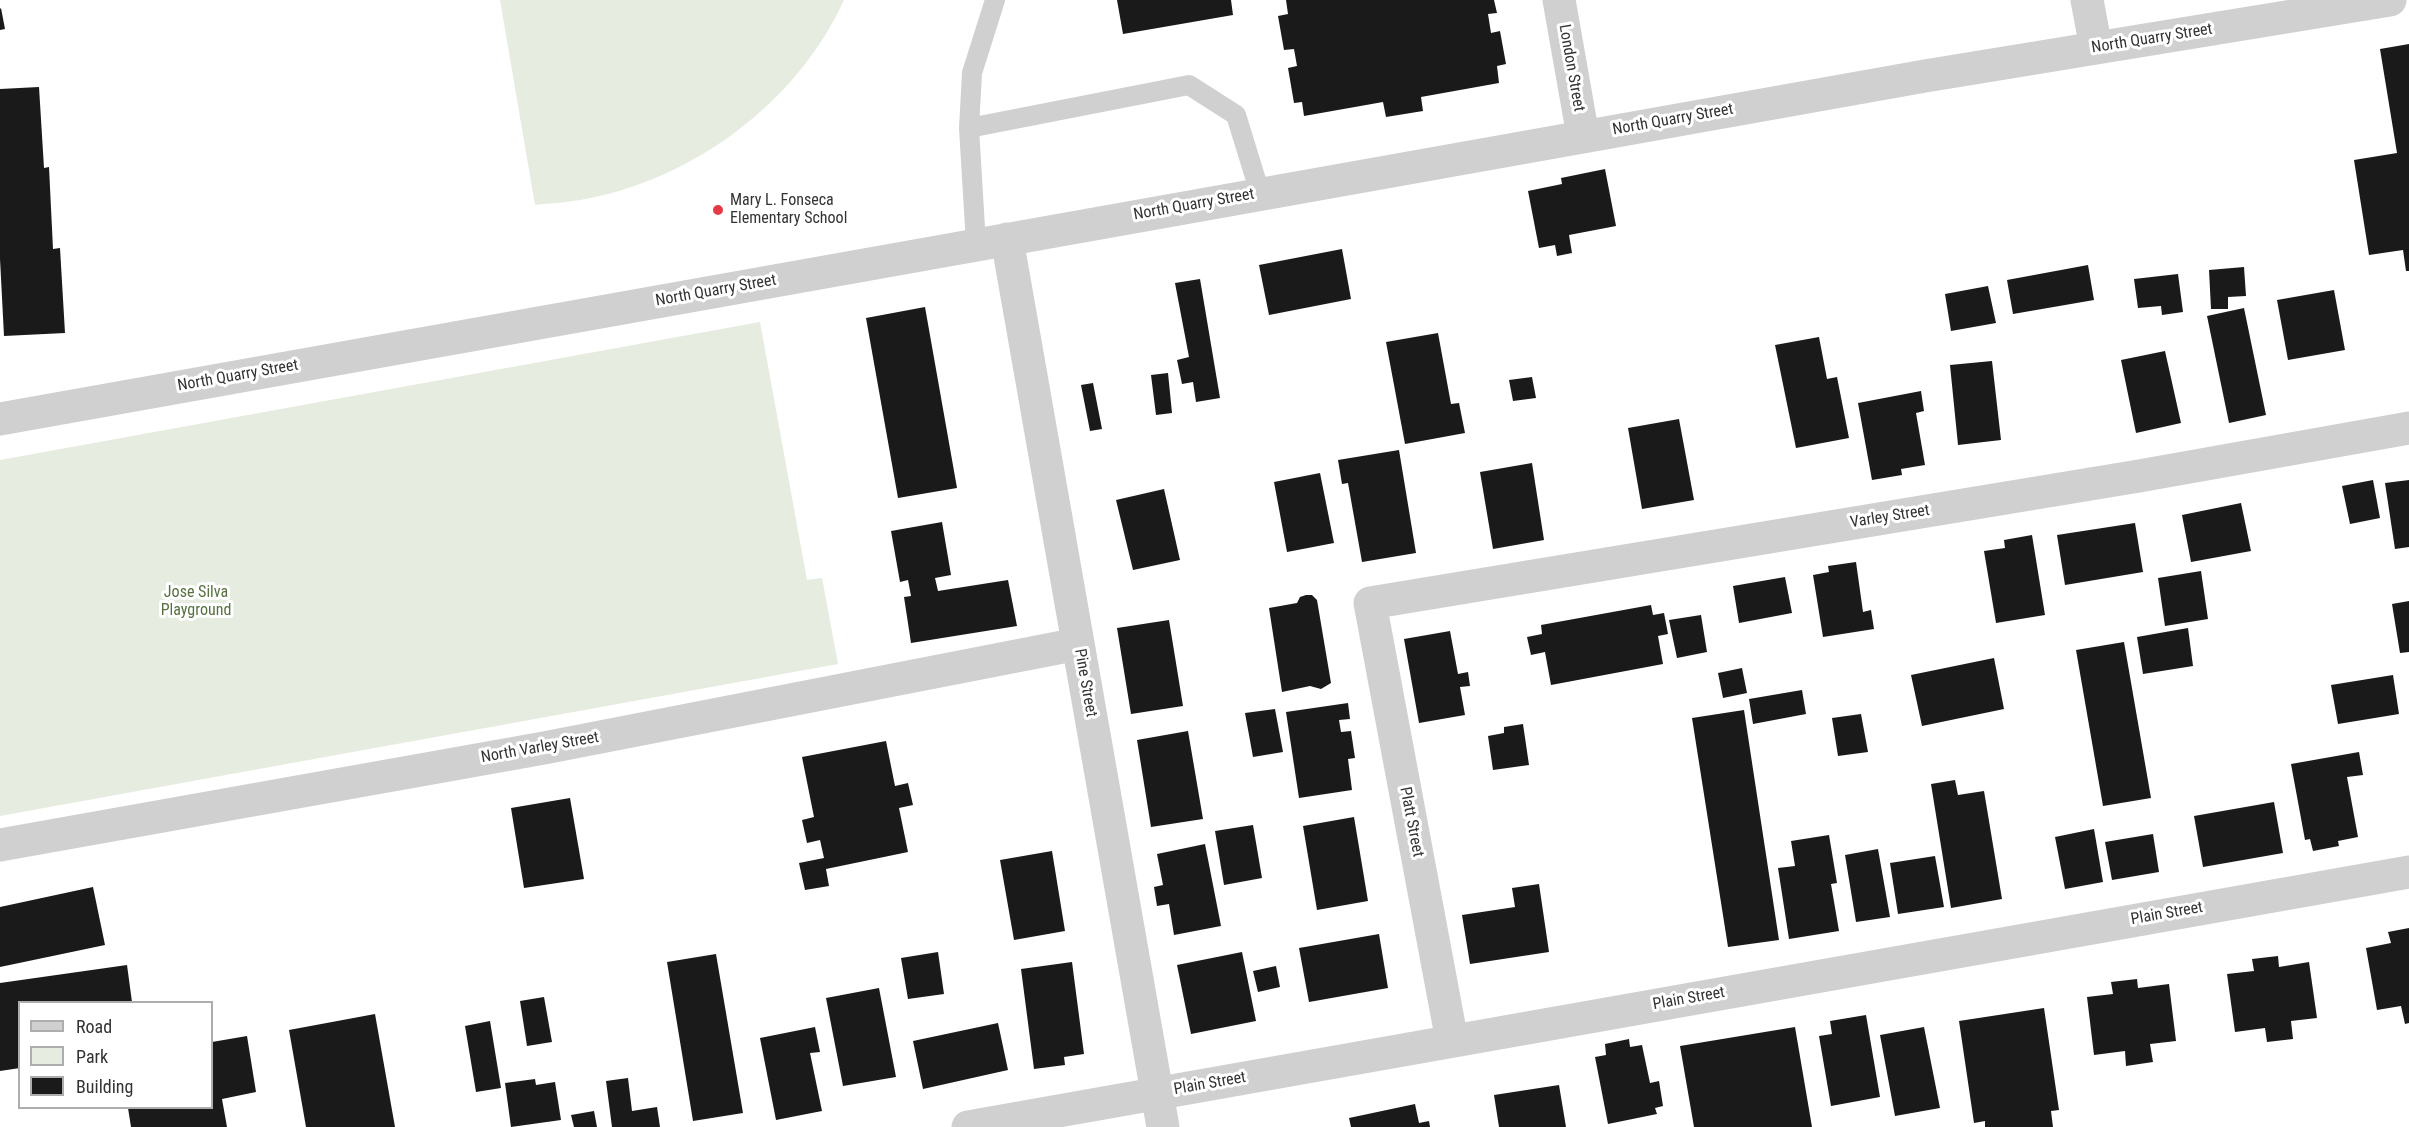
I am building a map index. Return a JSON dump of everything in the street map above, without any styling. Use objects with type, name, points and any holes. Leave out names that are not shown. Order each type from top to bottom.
[{"type":"street","name":"London Street","points":[[1559,0],[1583,136]]},
{"type":"street","points":[[2087,0],[2096,48]]},
{"type":"street","name":"North Quarry Street","points":[[0,419],[1583,136],[2390,0]]},
{"type":"street","name":"Pine Street","points":[[991,242],[1078,644],[1163,1127]]},
{"type":"street","name":"Varley Street","points":[[1370,603],[2139,476],[2409,428]]},
{"type":"street","name":"Platt Street","points":[[1370,603],[1452,1041]]},
{"type":"street","name":"North Varley Street","points":[[0,845],[544,748],[1078,644]]},
{"type":"street","name":"Plain Street","points":[[968,1127],[2409,872]]},
{"type":"lane","points":[[991,242],[969,129],[972,73],[995,0]]},
{"type":"lane","points":[[969,129],[1189,85],[1236,115],[1260,194]]},
{"type":"green space","points":[[500,0],[844,0],[824,37],[799,72],[769,104],[736,132],[700,156],[662,175],[622,190],[574,201],[535,205]]},
{"type":"green space","name":"Jose Silva Playground","points":[[760,322],[807,580],[822,578],[838,664],[0,816],[0,460]]},
{"type":"building","points":[[1117,0],[1231,0],[1233,15],[1123,34]]},
{"type":"building","points":[[1286,0],[1494,0],[1497,13],[1488,14],[1491,33],[1500,31],[1506,64],[1497,66],[1499,83],[1421,97],[1423,111],[1386,117],[1383,102],[1304,116],[1302,102],[1294,103],[1288,68],[1297,66],[1294,49],[1284,50],[1278,16],[1288,14]]},
{"type":"building","points":[[0,9],[5,29],[0,30]]},
{"type":"building","points":[[2409,44],[2409,271],[2406,271],[2403,250],[2369,255],[2354,160],[2397,153],[2380,49]]},
{"type":"building","points":[[39,87],[44,168],[49,167],[53,249],[60,248],[65,333],[4,336],[0,259],[0,89]]},
{"type":"building","points":[[1605,169],[1616,226],[1569,235],[1572,253],[1557,256],[1555,245],[1539,248],[1528,191],[1562,184],[1561,178]]},
{"type":"building","points":[[1342,249],[1351,299],[1269,315],[1259,265]]},
{"type":"building","points":[[2088,265],[2094,300],[2013,314],[2007,280]]},
{"type":"building","points":[[2244,267],[2246,296],[2228,297],[2228,309],[2211,309],[2209,270]]},
{"type":"building","points":[[2178,274],[2183,312],[2162,315],[2161,306],[2138,308],[2134,279]]},
{"type":"building","points":[[1200,279],[1220,398],[1196,402],[1193,382],[1182,384],[1177,360],[1189,357],[1175,283]]},
{"type":"building","points":[[1988,286],[1996,323],[1951,331],[1945,294]]},
{"type":"building","points":[[2334,290],[2345,350],[2288,360],[2277,300]]},
{"type":"building","points":[[925,307],[957,488],[898,498],[866,318]]},
{"type":"building","points":[[2244,308],[2266,415],[2229,423],[2207,316]]},
{"type":"building","points":[[1438,333],[1451,404],[1459,403],[1465,433],[1405,444],[1386,342]]},
{"type":"building","points":[[1819,337],[1827,379],[1837,377],[1849,438],[1796,448],[1775,345]]},
{"type":"building","points":[[2165,351],[2181,423],[2136,433],[2121,360]]},
{"type":"building","points":[[1992,361],[2001,440],[1958,445],[1950,365]]},
{"type":"building","points":[[1168,373],[1172,413],[1156,415],[1151,375]]},
{"type":"building","points":[[1532,377],[1536,398],[1513,401],[1509,380]]},
{"type":"building","points":[[1093,383],[1102,429],[1090,431],[1081,385]]},
{"type":"building","points":[[1921,391],[1924,411],[1916,413],[1925,465],[1901,469],[1902,475],[1872,480],[1858,403]]},
{"type":"building","points":[[1679,419],[1694,500],[1642,509],[1628,428]]},
{"type":"building","points":[[1399,450],[1416,553],[1362,562],[1348,483],[1342,484],[1338,460]]},
{"type":"building","points":[[1532,463],[1544,540],[1493,549],[1480,472]]},
{"type":"building","points":[[1320,473],[1334,543],[1287,552],[1274,482]]},
{"type":"building","points":[[2373,480],[2380,518],[2350,524],[2342,486]]},
{"type":"building","points":[[2409,480],[2409,547],[2395,549],[2385,483]]},
{"type":"building","points":[[1164,489],[1180,560],[1133,570],[1116,500]]},
{"type":"building","points":[[2241,503],[2251,551],[2191,562],[2182,515]]},
{"type":"building","points":[[942,522],[951,575],[935,578],[938,591],[1008,580],[1017,626],[911,643],[904,597],[911,596],[908,580],[900,582],[891,531]]},
{"type":"building","points":[[2135,523],[2143,572],[2065,585],[2057,535]]},
{"type":"building","points":[[2032,535],[2045,615],[1996,623],[1984,551],[2005,548],[2004,540]]},
{"type":"building","points":[[1856,562],[1863,612],[1871,610],[1874,629],[1823,637],[1813,575],[1829,572],[1828,566]]},
{"type":"building","points":[[2201,571],[2208,619],[2165,626],[2158,578]]},
{"type":"building","points":[[1785,577],[1792,613],[1739,623],[1733,586]]},
{"type":"building","points":[[1312,595],[1317,600],[1331,683],[1321,689],[1310,686],[1282,692],[1269,608],[1297,603],[1300,597]]},
{"type":"building","points":[[2409,601],[2409,652],[2400,653],[2392,604]]},
{"type":"building","points":[[1651,605],[1653,615],[1664,613],[1668,634],[1658,636],[1663,664],[1551,685],[1545,652],[1531,655],[1527,637],[1542,634],[1541,625]]},
{"type":"building","points":[[1701,615],[1707,652],[1677,658],[1669,620]]},
{"type":"building","points":[[1169,620],[1183,706],[1131,714],[1117,628]]},
{"type":"building","points":[[2188,628],[2193,666],[2143,674],[2137,637]]},
{"type":"building","points":[[1450,631],[1458,674],[1468,672],[1470,686],[1460,687],[1465,715],[1419,723],[1404,639]]},
{"type":"building","points":[[2124,642],[2151,798],[2103,806],[2076,650]]},
{"type":"building","points":[[1994,658],[2004,709],[1922,726],[1911,675]]},
{"type":"building","points":[[1742,668],[1747,693],[1723,698],[1718,673]]},
{"type":"building","points":[[2393,675],[2399,714],[2338,724],[2331,685]]},
{"type":"building","points":[[1802,690],[1806,714],[1753,724],[1749,699]]},
{"type":"building","points":[[1348,703],[1350,719],[1339,720],[1341,732],[1351,731],[1355,758],[1348,759],[1352,790],[1299,798],[1286,712]]},
{"type":"building","points":[[1275,709],[1283,752],[1253,757],[1245,713]]},
{"type":"building","points":[[1744,710],[1779,940],[1728,947],[1692,718]]},
{"type":"building","points":[[1861,714],[1868,752],[1838,756],[1832,718]]},
{"type":"building","points":[[1523,724],[1529,765],[1493,770],[1488,736],[1504,733],[1504,727]]},
{"type":"building","points":[[1188,731],[1203,819],[1151,827],[1137,740]]},
{"type":"building","points":[[886,741],[895,786],[908,783],[913,805],[899,808],[908,852],[826,869],[829,886],[805,890],[799,863],[824,858],[820,840],[807,843],[802,820],[814,817],[802,757]]},
{"type":"building","points":[[2359,752],[2363,775],[2347,777],[2358,837],[2338,841],[2339,846],[2313,851],[2310,839],[2305,840],[2291,764]]},
{"type":"building","points":[[1955,780],[1958,795],[1984,791],[2002,899],[1951,908],[1931,784]]},
{"type":"building","points":[[570,798],[584,879],[524,888],[511,808]]},
{"type":"building","points":[[2274,802],[2283,853],[2203,867],[2194,816]]},
{"type":"building","points":[[1354,817],[1368,901],[1317,910],[1303,826]]},
{"type":"building","points":[[1253,825],[1262,878],[1224,885],[1215,831]]},
{"type":"building","points":[[2094,829],[2103,882],[2065,889],[2055,837]]},
{"type":"building","points":[[2153,834],[2159,872],[2112,880],[2105,842]]},
{"type":"building","points":[[1829,835],[1837,883],[1831,884],[1839,931],[1789,939],[1778,868],[1795,866],[1791,841]]},
{"type":"building","points":[[1205,844],[1221,926],[1174,935],[1169,904],[1157,906],[1154,887],[1163,885],[1157,854]]},
{"type":"building","points":[[1878,849],[1890,917],[1856,922],[1845,855]]},
{"type":"building","points":[[1052,851],[1065,931],[1014,940],[1000,860]]},
{"type":"building","points":[[1935,856],[1944,907],[1898,914],[1890,863]]},
{"type":"building","points":[[1539,884],[1549,952],[1470,964],[1462,915],[1515,907],[1512,888]]},
{"type":"building","points":[[93,887],[105,945],[0,967],[0,907]]},
{"type":"building","points":[[2409,928],[2409,1023],[2405,1024],[2401,1006],[2377,1010],[2366,948],[2391,943],[2388,932]]},
{"type":"building","points":[[1379,934],[1388,988],[1309,1002],[1299,948]]},
{"type":"building","points":[[938,952],[944,994],[908,999],[901,958]]},
{"type":"building","points":[[1242,952],[1256,1021],[1191,1034],[1177,965]]},
{"type":"building","points":[[716,954],[743,1113],[693,1121],[667,962]]},
{"type":"building","points":[[2278,956],[2279,967],[2309,962],[2317,1018],[2291,1021],[2293,1039],[2267,1042],[2265,1028],[2235,1032],[2227,974],[2254,971],[2252,959]]},
{"type":"building","points":[[1072,962],[1084,1054],[1064,1057],[1065,1065],[1034,1069],[1021,969]]},
{"type":"building","points":[[127,965],[132,1001],[18,1001],[18,1068],[0,1071],[0,983]]},
{"type":"building","points":[[1276,966],[1280,987],[1258,992],[1253,971]]},
{"type":"building","points":[[2137,979],[2138,988],[2169,984],[2176,1041],[2150,1044],[2153,1062],[2126,1066],[2125,1051],[2094,1055],[2087,997],[2113,994],[2111,982]]},
{"type":"building","points":[[879,988],[896,1077],[843,1086],[826,998]]},
{"type":"building","points":[[544,997],[552,1042],[527,1046],[520,1001]]},
{"type":"building","points":[[2044,1008],[2059,1110],[2051,1111],[2053,1127],[1985,1127],[1985,1121],[1974,1123],[1959,1021]]},
{"type":"building","points":[[375,1014],[395,1127],[306,1127],[289,1030]]},
{"type":"building","points":[[1866,1015],[1880,1097],[1831,1106],[1819,1036],[1832,1034],[1830,1021]]},
{"type":"building","points":[[490,1021],[501,1088],[476,1092],[465,1026]]},
{"type":"building","points":[[998,1023],[1008,1070],[923,1089],[913,1041]]},
{"type":"building","points":[[815,1027],[820,1052],[810,1053],[822,1111],[776,1120],[760,1038]]},
{"type":"building","points":[[1795,1027],[1812,1127],[1694,1127],[1680,1046]]},
{"type":"building","points":[[1924,1027],[1940,1108],[1895,1116],[1880,1035]]},
{"type":"building","points":[[247,1036],[256,1092],[222,1099],[227,1127],[131,1127],[128,1109],[213,1109],[213,1042]]},
{"type":"building","points":[[1629,1039],[1630,1047],[1642,1045],[1650,1083],[1659,1081],[1663,1106],[1655,1108],[1657,1114],[1608,1124],[1595,1057],[1606,1055],[1605,1044]]},
{"type":"building","points":[[628,1078],[632,1111],[657,1107],[660,1127],[612,1127],[606,1081]]},
{"type":"building","points":[[535,1079],[536,1085],[555,1082],[561,1120],[511,1127],[505,1083]]},
{"type":"building","points":[[1559,1085],[1566,1127],[1499,1127],[1494,1095]]},
{"type":"building","points":[[1415,1104],[1419,1123],[1429,1121],[1430,1127],[1351,1127],[1349,1118]]},
{"type":"building","points":[[594,1111],[597,1127],[574,1127],[571,1115]]},
{"type":"place","name":"Mary L. Fonseca Elementary School","points":[[718,210]]}]
